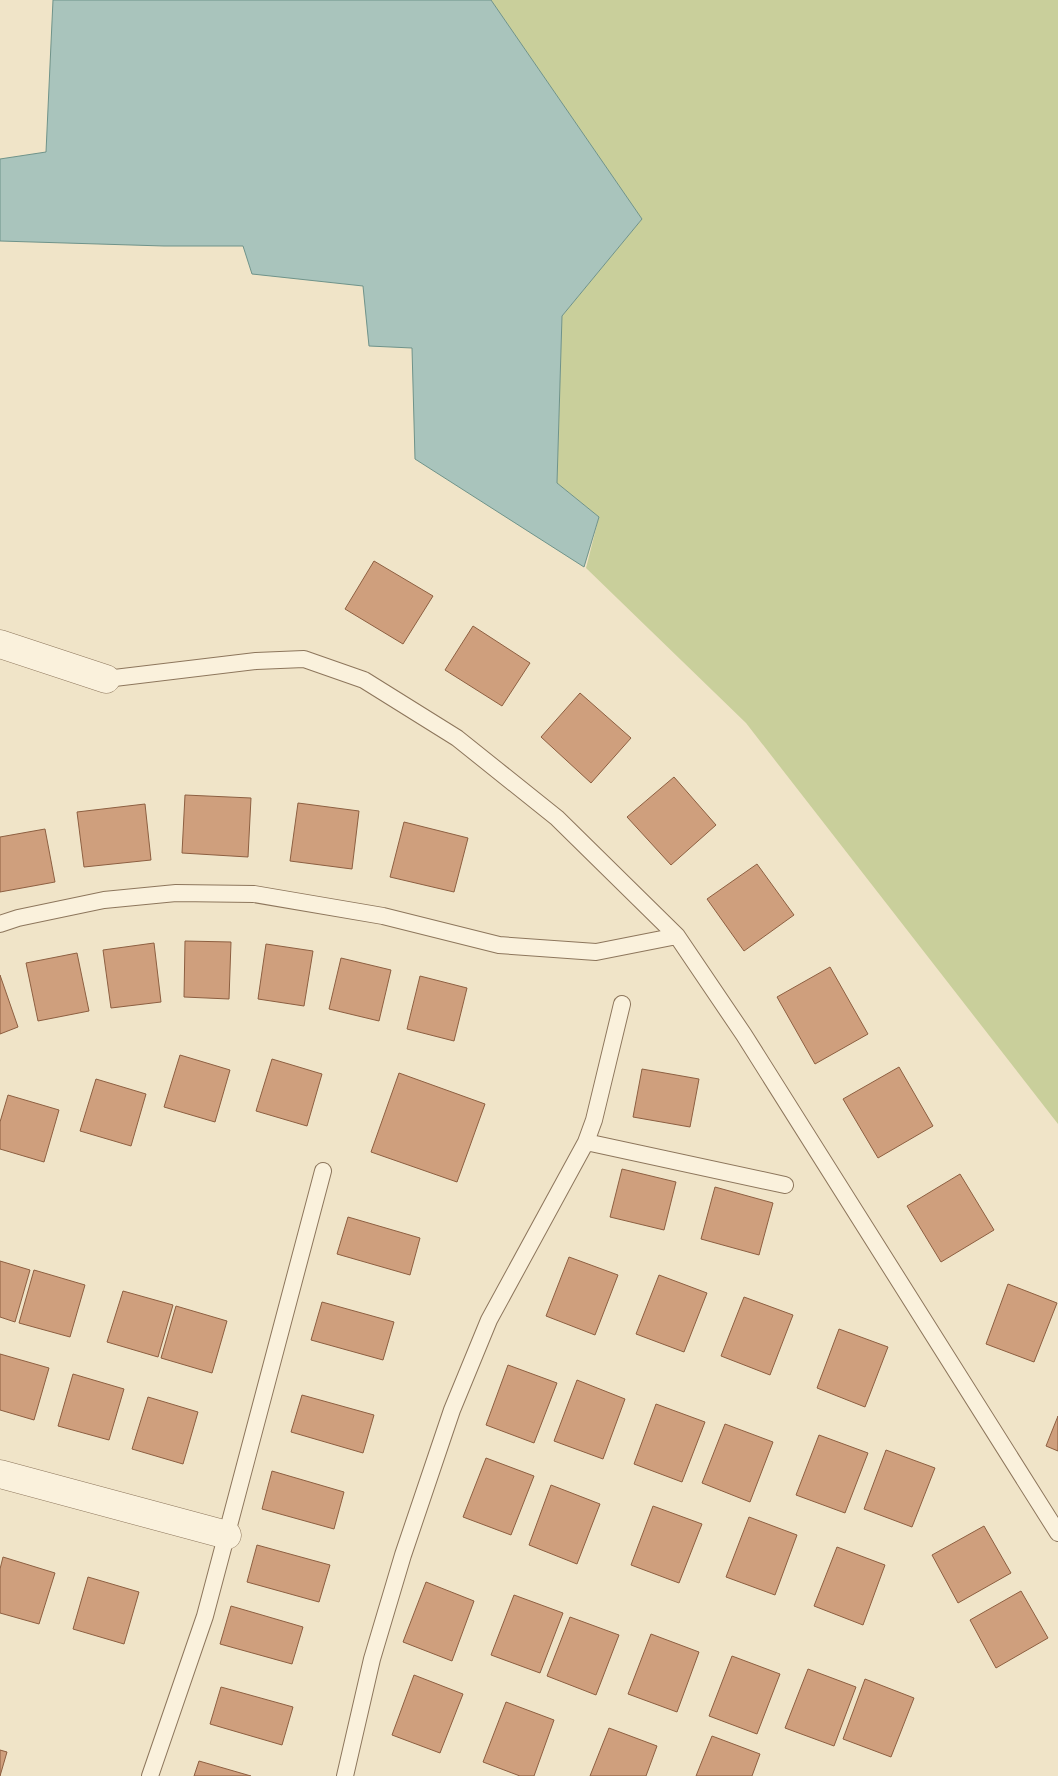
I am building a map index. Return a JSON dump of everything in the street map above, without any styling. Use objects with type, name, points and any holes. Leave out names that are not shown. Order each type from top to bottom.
[{"type":"street","points":[[0,644],[106,680]]},
{"type":"street","points":[[0,1474],[227,1536]]},
{"type":"lane","points":[[106,680],[256,661],[304,659],[364,680],[457,738],[557,818],[678,936],[744,1035],[1058,1533]]},
{"type":"lane","points":[[0,924],[18,918],[104,900],[176,893],[254,894],[383,916],[499,945],[596,952],[678,936]]},
{"type":"lane","points":[[350,1775],[372,1659],[403,1555],[452,1410],[489,1320],[586,1142],[594,1120],[622,1004]]},
{"type":"lane","points":[[586,1142],[785,1185]]},
{"type":"lane","points":[[150,1776],[205,1616],[323,1171]]},
{"type":"green space","points":[[491,0],[1058,0],[1058,1124],[746,723],[586,568],[599,517],[557,483],[562,316],[642,219]]},
{"type":"water","points":[[53,0],[491,0],[642,219],[562,316],[557,483],[599,517],[584,567],[415,459],[412,348],[369,346],[363,286],[252,274],[243,246],[164,246],[0,241],[0,159],[46,152]]},
{"type":"building","points":[[374,561],[433,596],[403,644],[345,609]]},
{"type":"building","points":[[473,626],[530,663],[502,706],[445,670]]},
{"type":"building","points":[[580,693],[631,738],[591,783],[541,737]]},
{"type":"building","points":[[674,777],[716,825],[671,865],[627,817]]},
{"type":"building","points":[[185,795],[251,798],[248,857],[182,853]]},
{"type":"building","points":[[298,803],[359,811],[352,869],[290,861]]},
{"type":"building","points":[[145,804],[151,860],[84,867],[77,812]]},
{"type":"building","points":[[404,822],[468,838],[454,892],[390,877]]},
{"type":"building","points":[[45,829],[55,882],[0,892],[0,837]]},
{"type":"building","points":[[757,864],[794,915],[744,951],[707,899]]},
{"type":"building","points":[[185,941],[231,942],[229,999],[184,997]]},
{"type":"building","points":[[154,943],[161,1002],[111,1008],[103,950]]},
{"type":"building","points":[[266,944],[313,951],[304,1006],[258,999]]},
{"type":"building","points":[[77,953],[89,1011],[38,1021],[26,963]]},
{"type":"building","points":[[341,958],[391,970],[379,1021],[329,1009]]},
{"type":"building","points":[[830,967],[868,1034],[815,1064],[777,997]]},
{"type":"building","points":[[0,975],[18,1027],[0,1034]]},
{"type":"building","points":[[420,976],[467,988],[454,1041],[407,1029]]},
{"type":"building","points":[[180,1055],[230,1070],[215,1122],[164,1107]]},
{"type":"building","points":[[272,1059],[322,1074],[307,1126],[256,1111]]},
{"type":"building","points":[[899,1067],[933,1126],[878,1158],[843,1099]]},
{"type":"building","points":[[642,1069],[699,1079],[690,1127],[633,1117]]},
{"type":"building","points":[[399,1073],[485,1104],[457,1182],[371,1152]]},
{"type":"building","points":[[96,1079],[146,1094],[131,1146],[80,1131]]},
{"type":"building","points":[[8,1095],[59,1110],[44,1162],[0,1149],[0,1122]]},
{"type":"building","points":[[622,1169],[676,1182],[664,1230],[610,1217]]},
{"type":"building","points":[[960,1174],[994,1230],[941,1262],[907,1206]]},
{"type":"building","points":[[715,1187],[773,1203],[759,1255],[701,1239]]},
{"type":"building","points":[[348,1217],[420,1238],[410,1275],[337,1254]]},
{"type":"building","points":[[569,1257],[618,1275],[595,1335],[546,1316]]},
{"type":"building","points":[[0,1261],[30,1270],[15,1322],[0,1317]]},
{"type":"building","points":[[34,1270],[85,1285],[70,1337],[19,1323]]},
{"type":"building","points":[[659,1275],[707,1293],[684,1352],[636,1334]]},
{"type":"building","points":[[1008,1284],[1057,1303],[1034,1362],[986,1344]]},
{"type":"building","points":[[123,1291],[173,1305],[158,1357],[107,1342]]},
{"type":"building","points":[[744,1297],[793,1315],[770,1375],[721,1356]]},
{"type":"building","points":[[322,1302],[394,1322],[383,1360],[311,1340]]},
{"type":"building","points":[[176,1306],[227,1321],[212,1373],[161,1358]]},
{"type":"building","points":[[839,1329],[888,1347],[865,1407],[817,1388]]},
{"type":"building","points":[[0,1354],[49,1368],[34,1420],[0,1410]]},
{"type":"building","points":[[508,1365],[557,1383],[534,1443],[486,1425]]},
{"type":"building","points":[[73,1374],[124,1389],[109,1440],[58,1426]]},
{"type":"building","points":[[577,1380],[625,1399],[603,1459],[554,1441]]},
{"type":"building","points":[[302,1395],[374,1415],[363,1453],[291,1432]]},
{"type":"building","points":[[148,1397],[198,1412],[183,1464],[132,1449]]},
{"type":"building","points":[[656,1404],[705,1422],[682,1482],[634,1464]]},
{"type":"building","points":[[1058,1416],[1058,1451],[1046,1446]]},
{"type":"building","points":[[725,1424],[773,1442],[750,1502],[702,1483]]},
{"type":"building","points":[[819,1435],[868,1453],[845,1513],[796,1495]]},
{"type":"building","points":[[886,1450],[935,1468],[912,1527],[864,1509]]},
{"type":"building","points":[[486,1458],[534,1476],[511,1535],[463,1517]]},
{"type":"building","points":[[272,1471],[344,1492],[334,1529],[262,1509]]},
{"type":"building","points":[[551,1485],[600,1504],[577,1564],[529,1545]]},
{"type":"building","points":[[653,1506],[702,1524],[679,1583],[631,1565]]},
{"type":"building","points":[[749,1517],[797,1535],[775,1595],[726,1577]]},
{"type":"building","points":[[984,1526],[1011,1573],[958,1603],[932,1555]]},
{"type":"building","points":[[257,1545],[330,1565],[319,1602],[247,1582]]},
{"type":"building","points":[[837,1547],[885,1565],[863,1625],[814,1606]]},
{"type":"building","points":[[3,1557],[55,1573],[39,1624],[0,1613],[0,1569]]},
{"type":"building","points":[[88,1577],[139,1592],[124,1644],[73,1629]]},
{"type":"building","points":[[426,1582],[474,1601],[452,1661],[403,1642]]},
{"type":"building","points":[[1021,1591],[1048,1638],[996,1668],[970,1620]]},
{"type":"building","points":[[514,1595],[563,1613],[540,1673],[491,1655]]},
{"type":"building","points":[[231,1606],[303,1627],[292,1664],[220,1644]]},
{"type":"building","points":[[570,1617],[619,1635],[596,1695],[547,1676]]},
{"type":"building","points":[[651,1634],[699,1652],[677,1712],[628,1694]]},
{"type":"building","points":[[732,1656],[780,1674],[757,1734],[709,1716]]},
{"type":"building","points":[[808,1669],[856,1687],[834,1746],[785,1728]]},
{"type":"building","points":[[414,1675],[463,1694],[440,1753],[392,1735]]},
{"type":"building","points":[[865,1679],[914,1698],[891,1757],[843,1739]]},
{"type":"building","points":[[221,1687],[293,1707],[282,1745],[210,1724]]},
{"type":"building","points":[[506,1702],[554,1720],[534,1776],[520,1776],[483,1762]]},
{"type":"building","points":[[609,1728],[657,1746],[646,1776],[590,1776]]},
{"type":"building","points":[[712,1736],[760,1754],[752,1776],[696,1776]]},
{"type":"building","points":[[0,1750],[7,1752],[0,1776]]},
{"type":"building","points":[[199,1761],[251,1776],[194,1776]]}]
